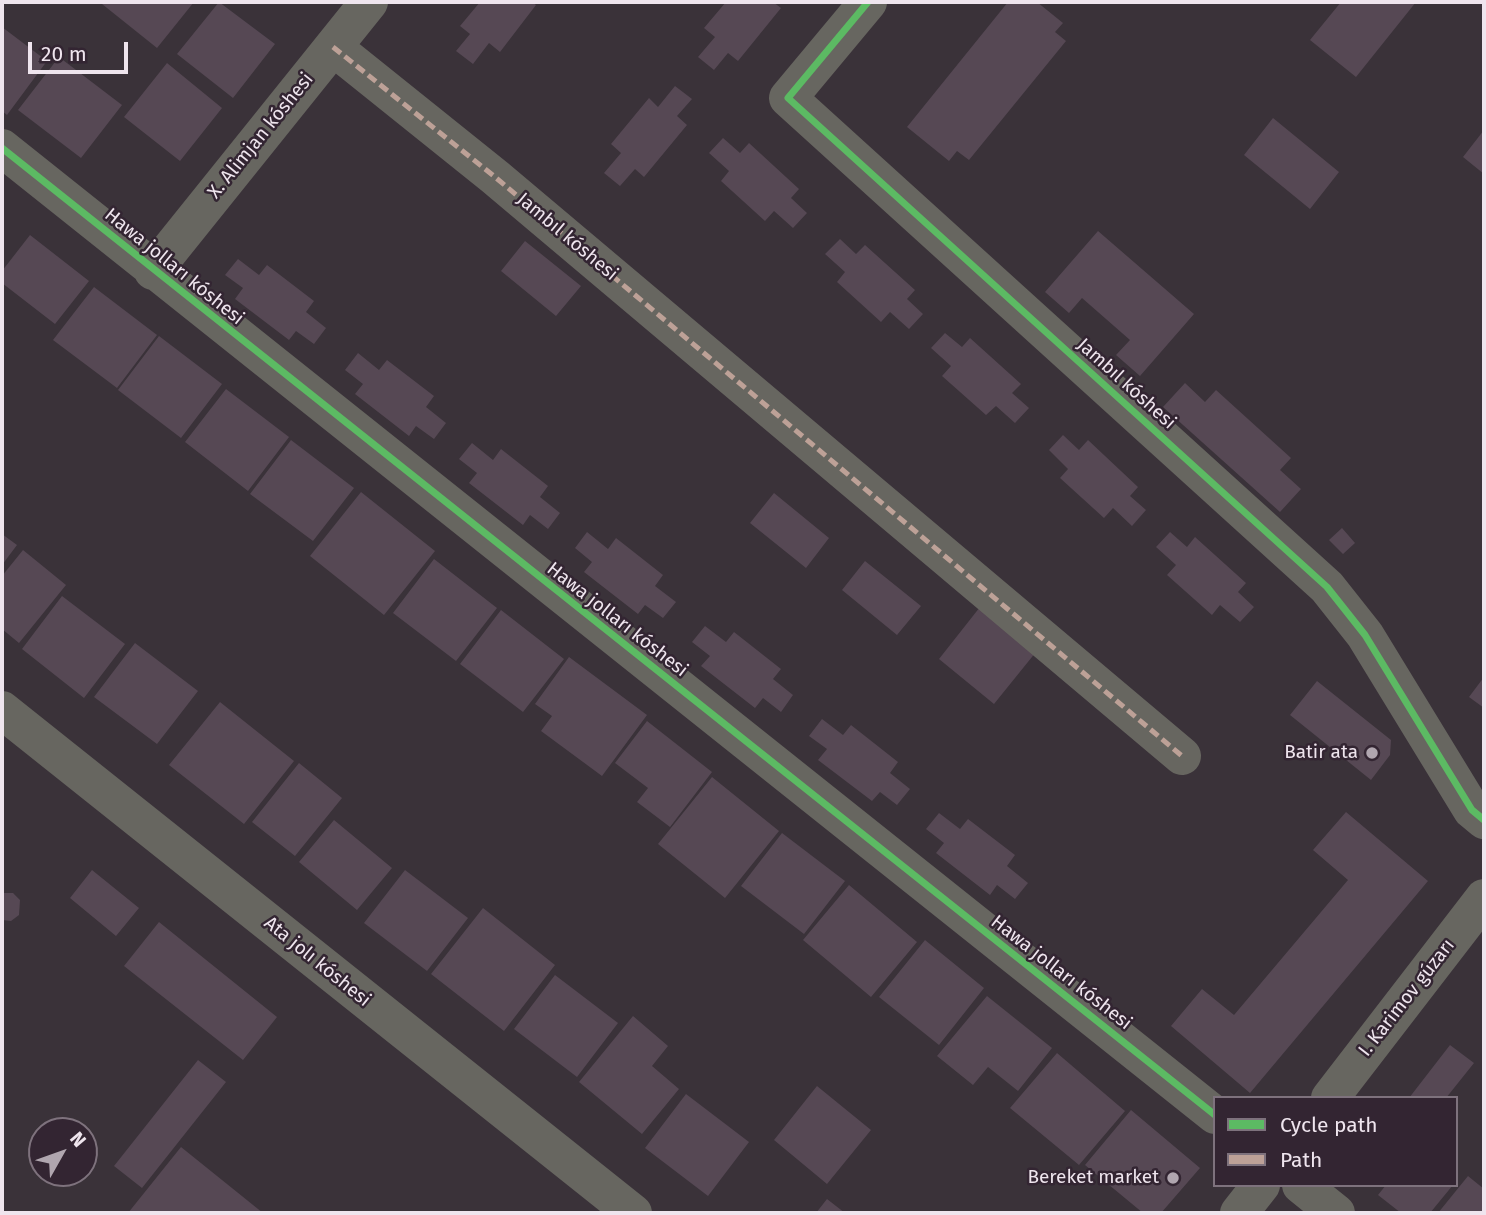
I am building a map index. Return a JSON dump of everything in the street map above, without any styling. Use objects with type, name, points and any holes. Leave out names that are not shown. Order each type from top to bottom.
[{"type":"street","name":"X. Alimjan kóshesi","points":[[153,271],[369,2]]},
{"type":"street","name":"Jambıl kóshesi","points":[[868,2],[788,98],[1327,587],[1365,635],[1472,810],[1484,820]]},
{"type":"street","name":"Jambıl kóshesi","points":[[333,47],[495,177],[1182,756]]},
{"type":"street","name":"Hawa jolları kóshesi","points":[[2,148],[1213,1113]]},
{"type":"street","name":"Ata jolı kóshesi","points":[[2,710],[633,1213]]},
{"type":"street","name":"I. Karimov gúzarı","points":[[1332,1096],[1484,898]]},
{"type":"street","points":[[1240,1213],[1260,1187]]},
{"type":"street","points":[[1304,1187],[1336,1213]]},
{"type":"building","points":[[194,2],[157,48],[102,4]]},
{"type":"building","points":[[219,2],[275,44],[233,98],[177,54]]},
{"type":"building","points":[[480,2],[532,2],[536,5],[500,52],[489,43],[473,64],[456,51],[470,34],[460,26]]},
{"type":"building","points":[[726,2],[773,2],[781,8],[738,61],[728,53],[714,70],[698,57],[715,37],[704,28]]},
{"type":"building","points":[[1008,2],[1037,2],[1063,23],[1055,32],[1066,41],[969,160],[957,151],[949,161],[907,127]]},
{"type":"building","points":[[1341,2],[1416,2],[1356,77],[1310,40]]},
{"type":"building","points":[[2,27],[47,61],[7,115],[2,111]]},
{"type":"building","points":[[59,57],[122,105],[81,158],[18,110]]},
{"type":"building","points":[[167,63],[222,108],[180,161],[124,117]]},
{"type":"building","points":[[675,86],[692,99],[677,116],[687,125],[644,177],[635,169],[620,186],[604,173],[621,153],[611,144],[649,98],[658,107]]},
{"type":"building","points":[[1273,118],[1339,172],[1310,209],[1244,155]]},
{"type":"building","points":[[1484,130],[1484,174],[1463,157]]},
{"type":"building","points":[[723,138],[740,153],[749,143],[799,189],[791,198],[807,213],[793,228],[774,211],[765,221],[721,181],[729,171],[709,153]]},
{"type":"building","points":[[1098,231],[1194,314],[1140,376],[1116,355],[1130,340],[1082,298],[1069,313],[1045,292]]},
{"type":"building","points":[[30,235],[89,281],[55,324],[2,283],[2,271]]},
{"type":"building","points":[[840,239],[856,254],[865,245],[915,290],[907,299],[923,314],[909,329],[890,312],[881,322],[837,282],[845,272],[825,254]]},
{"type":"building","points":[[525,241],[581,286],[556,316],[501,271]]},
{"type":"building","points":[[238,259],[259,275],[267,265],[314,301],[306,312],[326,328],[314,344],[296,331],[289,340],[235,299],[243,288],[225,275]]},
{"type":"building","points":[[94,287],[157,335],[117,388],[53,340]]},
{"type":"building","points":[[945,333],[962,347],[970,338],[1021,384],[1012,393],[1029,408],[1015,423],[996,406],[986,415],[942,376],[951,366],[931,348]]},
{"type":"building","points":[[159,336],[222,384],[181,438],[118,390]]},
{"type":"building","points":[[358,353],[379,370],[387,360],[434,396],[426,407],[446,423],[434,439],[416,426],[409,436],[355,394],[363,384],[345,370]]},
{"type":"building","points":[[1185,383],[1205,402],[1216,390],[1291,458],[1280,470],[1301,489],[1280,512],[1163,407]]},
{"type":"building","points":[[226,389],[289,437],[248,491],[185,442]]},
{"type":"building","points":[[1063,435],[1079,450],[1088,440],[1138,487],[1130,496],[1146,510],[1132,526],[1113,508],[1104,518],[1060,478],[1068,469],[1049,450]]},
{"type":"building","points":[[291,440],[354,488],[313,541],[250,494]]},
{"type":"building","points":[[472,443],[493,460],[501,449],[548,486],[540,497],[560,513],[548,529],[530,515],[523,525],[469,483],[477,473],[459,459]]},
{"type":"building","points":[[361,492],[435,551],[384,615],[310,556]]},
{"type":"building","points":[[774,493],[829,538],[806,568],[750,523]]},
{"type":"building","points":[[1342,528],[1355,543],[1343,554],[1329,540]]},
{"type":"building","points":[[587,532],[608,549],[616,538],[663,575],[655,586],[676,602],[663,618],[645,605],[638,614],[584,572],[592,562],[575,548]]},
{"type":"building","points":[[1170,532],[1187,547],[1195,537],[1246,583],[1238,592],[1254,607],[1240,622],[1220,605],[1212,615],[1167,575],[1176,565],[1156,547]]},
{"type":"building","points":[[2,534],[17,545],[2,565]]},
{"type":"building","points":[[23,550],[66,585],[19,643],[2,629],[2,576]]},
{"type":"building","points":[[434,559],[497,608],[456,661],[393,613]]},
{"type":"building","points":[[865,561],[921,606],[897,635],[842,590]]},
{"type":"building","points":[[62,596],[125,644],[84,698],[22,649]]},
{"type":"building","points":[[980,607],[1036,652],[994,704],[939,659]]},
{"type":"building","points":[[501,610],[564,659],[523,712],[460,664]]},
{"type":"building","points":[[705,626],[726,642],[734,632],[781,669],[773,679],[793,695],[781,712],[763,698],[755,708],[701,666],[710,656],[692,642]]},
{"type":"building","points":[[135,643],[198,691],[157,744],[94,697]]},
{"type":"building","points":[[569,657],[647,715],[602,776],[541,731],[552,716],[535,704]]},
{"type":"building","points":[[1484,677],[1484,708],[1469,697]]},
{"type":"building","points":[[1317,681],[1391,740],[1390,755],[1371,780],[1290,715]]},
{"type":"building","points":[[220,702],[294,761],[244,824],[169,765]]},
{"type":"building","points":[[822,719],[843,735],[851,725],[898,762],[890,773],[910,789],[897,805],[880,792],[872,801],[818,760],[827,749],[809,736]]},
{"type":"building","points":[[647,721],[712,772],[670,827],[637,802],[648,788],[615,763]]},
{"type":"building","points":[[299,763],[342,798],[295,856],[252,822]]},
{"type":"building","points":[[712,777],[779,831],[725,898],[658,844]]},
{"type":"building","points":[[1346,812],[1428,881],[1250,1093],[1171,1026],[1202,989],[1234,1015],[1348,880],[1313,850]]},
{"type":"building","points":[[939,813],[960,829],[968,819],[1015,855],[1007,866],[1028,883],[1015,899],[997,885],[990,895],[936,853],[944,843],[926,829]]},
{"type":"building","points":[[334,820],[392,868],[357,910],[299,862]]},
{"type":"building","points":[[782,833],[845,881],[804,934],[741,886]]},
{"type":"building","points":[[92,870],[139,908],[116,936],[70,898]]},
{"type":"building","points":[[405,870],[468,918],[427,971],[364,923]]},
{"type":"building","points":[[849,885],[917,942],[871,997],[803,940]]},
{"type":"building","points":[[2,893],[13,893],[20,900],[19,915],[11,921],[2,920]]},
{"type":"building","points":[[483,908],[555,965],[504,1031],[431,974]]},
{"type":"building","points":[[159,922],[277,1017],[243,1060],[124,966]]},
{"type":"building","points":[[925,940],[984,988],[939,1045],[879,997]]},
{"type":"building","points":[[555,975],[618,1023],[577,1077],[514,1029]]},
{"type":"building","points":[[987,996],[1052,1048],[1018,1091],[988,1067],[973,1085],[937,1056]]},
{"type":"building","points":[[633,1016],[668,1046],[652,1066],[679,1089],[642,1134],[579,1082]]},
{"type":"building","points":[[1450,1045],[1474,1063],[1448,1096],[1411,1096]]},
{"type":"building","points":[[1057,1053],[1125,1111],[1079,1165],[1010,1108]]},
{"type":"building","points":[[198,1060],[226,1082],[142,1188],[114,1166]]},
{"type":"building","points":[[817,1086],[871,1130],[827,1184],[774,1140]]},
{"type":"building","points":[[686,1094],[749,1142],[708,1196],[645,1148]]},
{"type":"building","points":[[1131,1110],[1200,1168],[1161,1213],[1143,1213],[1085,1165]]},
{"type":"building","points":[[181,1147],[263,1213],[128,1213]]},
{"type":"building","points":[[1468,1176],[1484,1189],[1484,1213],[1438,1213]]},
{"type":"building","points":[[1384,1187],[1451,1187],[1430,1213],[1401,1213],[1378,1195]]},
{"type":"building","points":[[827,1199],[845,1213],[816,1213]]},
{"type":"marked path","points":[[333,47],[495,177],[1182,756]]},
{"type":"cycle path","points":[[868,2],[788,98],[1327,587],[1365,635],[1472,810],[1484,820]]},
{"type":"cycle path","points":[[2,148],[1213,1113]]},
{"type":"place","name":"Batir ata","points":[[1372,753]]},
{"type":"place","name":"Bereket market","points":[[1173,1178]]}]
